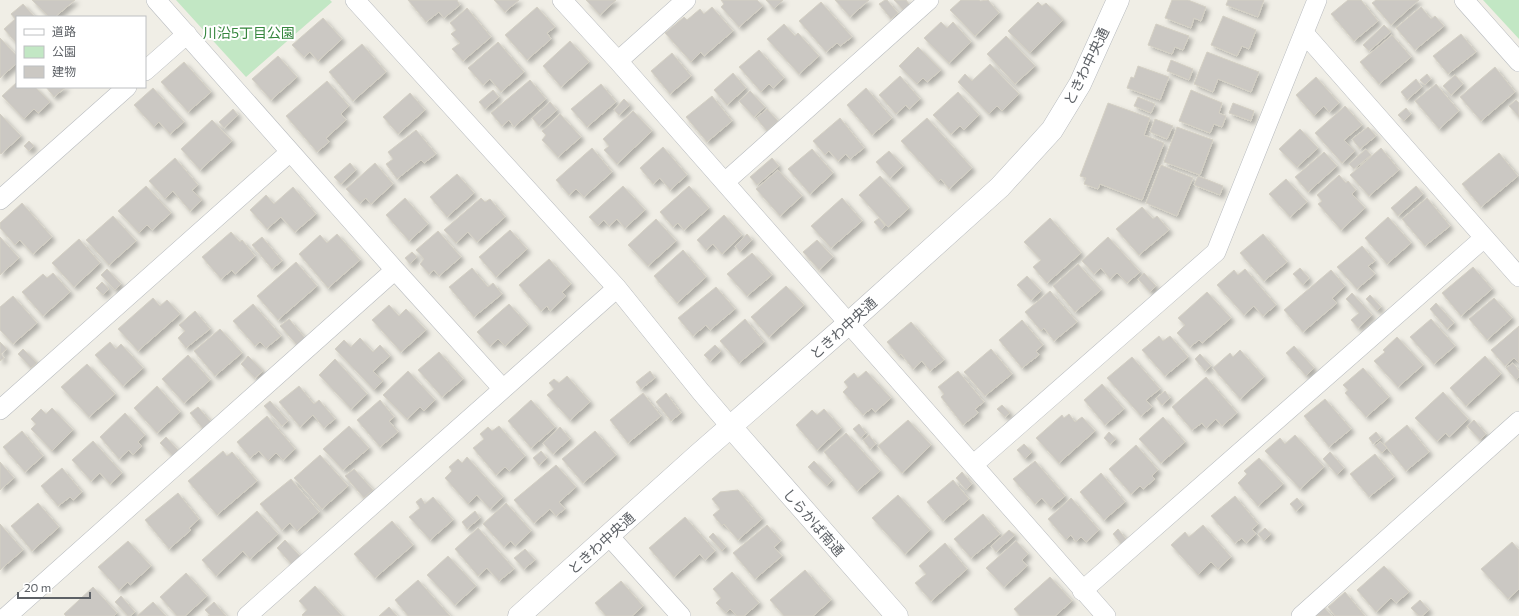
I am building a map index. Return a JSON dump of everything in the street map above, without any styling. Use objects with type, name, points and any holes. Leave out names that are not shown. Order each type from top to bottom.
[{"type":"street","points":[[156,0],[395,270],[503,389]]},
{"type":"street","points":[[355,0],[617,288],[731,427]]},
{"type":"street","points":[[562,0],[725,182],[1082,591],[1106,616]]},
{"type":"street","points":[[618,61],[686,0]]},
{"type":"street","points":[[725,182],[929,0]]},
{"type":"street","name":"ときわ中央通","points":[[519,616],[610,536],[698,454],[731,427],[849,323],[1000,187],[1052,130],[1080,84],[1118,0]]},
{"type":"street","points":[[973,465],[1216,252],[1317,0]]},
{"type":"street","points":[[1464,0],[1519,62]]},
{"type":"street","points":[[1304,33],[1519,277]]},
{"type":"street","points":[[146,70],[187,34]]},
{"type":"street","points":[[0,200],[126,88]]},
{"type":"street","points":[[0,410],[290,152]]},
{"type":"street","points":[[1082,591],[1484,238]]},
{"type":"street","points":[[7,616],[395,270]]},
{"type":"street","points":[[247,616],[617,288]]},
{"type":"street","points":[[1301,616],[1519,421]]},
{"type":"street","name":"しらかば南通","points":[[731,427],[897,616]]},
{"type":"street","points":[[610,536],[682,616]]},
{"type":"green space","name":"川沿5丁目公園","points":[[176,0],[330,0],[332,2],[246,77]]},
{"type":"green space","points":[[1483,0],[1519,0],[1519,39]]},
{"type":"building","points":[[32,0],[75,0],[56,16],[48,16]]},
{"type":"building","points":[[408,0],[457,0],[460,5],[444,18],[439,12],[426,22]]},
{"type":"building","points":[[494,0],[519,0],[505,12]]},
{"type":"building","points":[[586,0],[616,0],[600,15]]},
{"type":"building","points":[[721,0],[757,0],[763,6],[739,27],[721,7],[724,4]]},
{"type":"building","points":[[766,0],[783,0],[774,9]]},
{"type":"building","points":[[835,0],[869,0],[850,17]]},
{"type":"building","points":[[887,0],[898,13],[891,19],[879,4]]},
{"type":"building","points":[[894,0],[906,0],[910,5],[903,10]]},
{"type":"building","points":[[961,0],[988,0],[999,13],[975,36],[950,10]]},
{"type":"building","points":[[1172,0],[1188,0],[1206,7],[1201,21],[1194,18],[1191,28],[1165,18]]},
{"type":"building","points":[[1228,0],[1264,0],[1258,17],[1226,5]]},
{"type":"building","points":[[1348,0],[1361,0],[1378,21],[1354,41],[1331,14]]},
{"type":"building","points":[[1376,0],[1419,0],[1391,25],[1372,3]]},
{"type":"building","points":[[821,2],[852,37],[840,46],[837,43],[826,52],[799,21]]},
{"type":"building","points":[[1038,2],[1042,6],[1046,3],[1063,20],[1030,53],[1008,31]]},
{"type":"building","points":[[23,4],[34,16],[16,16],[16,43],[4,29],[15,19],[11,14]]},
{"type":"building","points":[[537,7],[555,27],[547,33],[551,39],[527,60],[505,35]]},
{"type":"building","points":[[712,7],[733,31],[704,56],[701,52],[691,62],[665,33],[684,17],[687,20],[700,9],[704,14]]},
{"type":"building","points":[[1421,7],[1431,19],[1435,16],[1444,26],[1415,50],[1396,28]]},
{"type":"building","points":[[467,8],[491,37],[463,61],[452,49],[460,43],[451,34],[456,30],[450,23]]},
{"type":"building","points":[[1223,16],[1256,30],[1249,49],[1242,46],[1237,56],[1211,45]]},
{"type":"building","points":[[323,18],[342,39],[318,61],[310,52],[304,57],[292,45]]},
{"type":"building","points":[[941,22],[947,28],[953,22],[971,42],[949,63],[924,38]]},
{"type":"building","points":[[784,24],[795,36],[798,33],[819,56],[799,74],[767,39]]},
{"type":"building","points":[[1156,24],[1189,36],[1183,50],[1175,47],[1172,54],[1148,45]]},
{"type":"building","points":[[1384,25],[1391,32],[1369,51],[1363,45]]},
{"type":"building","points":[[1461,34],[1476,52],[1448,74],[1433,56]]},
{"type":"building","points":[[1392,35],[1411,57],[1379,84],[1360,62]]},
{"type":"building","points":[[1006,36],[1035,66],[1015,84],[987,54]]},
{"type":"building","points":[[0,38],[16,55],[16,64],[0,78]]},
{"type":"building","points":[[570,41],[589,62],[561,87],[543,66]]},
{"type":"building","points":[[498,42],[524,72],[501,92],[490,79],[483,85],[468,68]]},
{"type":"building","points":[[362,44],[386,72],[353,101],[329,72]]},
{"type":"building","points":[[918,47],[941,70],[927,82],[923,78],[917,84],[899,66]]},
{"type":"building","points":[[759,50],[784,78],[773,88],[769,84],[761,92],[739,67]]},
{"type":"building","points":[[1207,52],[1259,72],[1251,92],[1218,79],[1213,92],[1194,84]]},
{"type":"building","points":[[672,53],[691,76],[670,94],[651,71]]},
{"type":"building","points":[[278,56],[297,77],[271,100],[252,79]]},
{"type":"building","points":[[1171,60],[1193,69],[1189,80],[1167,71]]},
{"type":"building","points":[[184,62],[211,92],[188,112],[161,82]]},
{"type":"building","points":[[990,64],[1019,94],[1002,111],[997,106],[989,114],[958,82],[965,74],[972,81]]},
{"type":"building","points":[[1138,66],[1169,77],[1160,100],[1127,88],[1131,77],[1134,78]]},
{"type":"building","points":[[1495,67],[1515,92],[1481,121],[1460,97]]},
{"type":"building","points":[[733,73],[746,88],[727,105],[714,90]]},
{"type":"building","points":[[1427,74],[1431,79],[1425,85],[1420,80]]},
{"type":"building","points":[[1455,75],[1463,84],[1451,95],[1443,86]]},
{"type":"building","points":[[900,76],[920,99],[909,109],[906,105],[896,114],[879,95]]},
{"type":"building","points":[[1316,77],[1339,103],[1329,112],[1324,106],[1314,116],[1296,95]]},
{"type":"building","points":[[1416,79],[1422,87],[1407,100],[1401,92]]},
{"type":"building","points":[[530,80],[546,99],[514,127],[509,120],[502,126],[491,113]]},
{"type":"building","points":[[327,81],[349,106],[341,114],[346,120],[326,138],[329,142],[317,152],[286,116]]},
{"type":"building","points":[[16,83],[16,88],[36,88],[50,102],[38,113],[34,109],[24,119],[2,96]]},
{"type":"building","points":[[601,84],[616,102],[587,127],[571,109]]},
{"type":"building","points":[[1436,84],[1459,111],[1439,129],[1415,101]]},
{"type":"building","points":[[47,88],[65,88],[54,97]]},
{"type":"building","points":[[153,88],[184,122],[170,134],[159,122],[154,127],[134,105]]},
{"type":"building","points":[[866,88],[892,118],[872,135],[847,105]]},
{"type":"building","points":[[493,90],[499,97],[485,109],[479,102]]},
{"type":"building","points":[[1191,90],[1222,103],[1219,113],[1226,116],[1222,127],[1214,124],[1210,133],[1179,121]]},
{"type":"building","points":[[750,91],[765,107],[754,117],[739,101]]},
{"type":"building","points":[[958,92],[979,115],[964,130],[960,126],[951,134],[933,115]]},
{"type":"building","points":[[410,93],[425,110],[398,134],[383,117]]},
{"type":"building","points":[[712,96],[732,121],[707,142],[686,117]]},
{"type":"building","points":[[1138,97],[1155,104],[1151,113],[1134,106]]},
{"type":"building","points":[[624,99],[630,105],[619,115],[614,110]]},
{"type":"building","points":[[1516,100],[1519,103],[1519,117],[1509,106]]},
{"type":"building","points":[[550,102],[557,110],[539,126],[532,118]]},
{"type":"building","points":[[1108,103],[1150,118],[1144,135],[1164,143],[1142,200],[1100,184],[1098,189],[1084,184],[1086,178],[1080,176]]},
{"type":"building","points":[[1233,103],[1254,111],[1251,121],[1229,113]]},
{"type":"building","points":[[1345,106],[1362,125],[1344,140],[1355,151],[1342,163],[1315,133]]},
{"type":"building","points":[[1406,108],[1411,114],[1404,121],[1398,115]]},
{"type":"building","points":[[233,109],[238,115],[224,128],[219,122]]},
{"type":"building","points":[[767,109],[778,121],[767,131],[756,118]]},
{"type":"building","points":[[633,111],[652,131],[617,164],[604,150],[609,146],[603,139]]},
{"type":"building","points":[[0,114],[21,136],[1,154],[0,153]]},
{"type":"building","points":[[560,114],[581,137],[558,157],[542,140],[546,135],[542,131]]},
{"type":"building","points":[[840,118],[864,148],[850,159],[846,154],[838,161],[829,151],[825,155],[813,141]]},
{"type":"building","points":[[927,118],[972,168],[949,189],[941,179],[938,182],[901,141]]},
{"type":"building","points":[[1155,119],[1173,126],[1167,139],[1150,132]]},
{"type":"building","points":[[212,120],[232,141],[200,170],[181,149]]},
{"type":"building","points":[[1177,127],[1213,140],[1200,175],[1164,162]]},
{"type":"building","points":[[1368,127],[1376,136],[1360,149],[1352,139]]},
{"type":"building","points":[[1300,129],[1318,148],[1297,167],[1279,149]]},
{"type":"building","points":[[416,130],[436,154],[424,163],[421,160],[397,179],[386,164],[393,159],[388,152]]},
{"type":"building","points":[[29,141],[34,146],[29,151],[24,146]]},
{"type":"building","points":[[663,147],[687,175],[670,190],[660,178],[653,184],[640,168]]},
{"type":"building","points":[[592,148],[612,172],[584,197],[576,189],[569,195],[556,180]]},
{"type":"building","points":[[1381,148],[1399,170],[1369,196],[1350,175]]},
{"type":"building","points":[[812,149],[833,173],[810,194],[788,169]]},
{"type":"building","points":[[1366,149],[1371,155],[1354,169],[1349,164]]},
{"type":"building","points":[[889,151],[903,166],[890,178],[876,162]]},
{"type":"building","points":[[1324,152],[1337,166],[1308,192],[1295,177]]},
{"type":"building","points":[[1499,153],[1518,176],[1481,207],[1462,184]]},
{"type":"building","points":[[175,158],[198,185],[192,190],[202,200],[190,211],[173,191],[165,199],[149,181]]},
{"type":"building","points":[[772,158],[779,166],[757,185],[750,177]]},
{"type":"building","points":[[350,163],[356,170],[341,184],[334,177]]},
{"type":"building","points":[[375,163],[393,184],[371,204],[366,198],[360,203],[346,189]]},
{"type":"building","points":[[1161,165],[1193,178],[1177,216],[1146,203]]},
{"type":"building","points":[[778,170],[802,196],[780,216],[756,189]]},
{"type":"building","points":[[457,174],[474,193],[447,217],[430,197]]},
{"type":"building","points":[[1339,175],[1346,183],[1348,181],[1356,190],[1352,194],[1365,208],[1341,230],[1318,204],[1322,201],[1317,195]]},
{"type":"building","points":[[880,176],[909,208],[888,227],[859,195]]},
{"type":"building","points":[[1198,176],[1223,186],[1220,195],[1194,185]]},
{"type":"building","points":[[1286,179],[1307,202],[1290,217],[1269,194]]},
{"type":"building","points":[[146,186],[171,213],[152,230],[147,225],[139,233],[118,211]]},
{"type":"building","points":[[623,186],[645,210],[625,228],[617,219],[609,226],[604,220],[598,226],[589,217]]},
{"type":"building","points":[[689,186],[709,208],[684,230],[678,223],[673,227],[660,212]]},
{"type":"building","points":[[1416,186],[1423,194],[1398,216],[1391,208]]},
{"type":"building","points":[[293,187],[316,214],[295,232],[281,217],[267,229],[250,210],[266,195],[274,204]]},
{"type":"building","points":[[405,198],[428,224],[409,241],[386,215]]},
{"type":"building","points":[[481,198],[485,202],[490,199],[505,217],[477,242],[468,232],[456,243],[444,230]]},
{"type":"building","points":[[842,198],[862,221],[831,248],[811,226]]},
{"type":"building","points":[[1427,198],[1450,226],[1425,246],[1402,219]]},
{"type":"building","points":[[22,203],[52,237],[33,254],[20,240],[15,245],[0,228],[0,223]]},
{"type":"building","points":[[1142,207],[1153,219],[1157,216],[1169,230],[1139,255],[1116,229]]},
{"type":"building","points":[[724,215],[742,235],[722,254],[713,244],[706,250],[697,240]]},
{"type":"building","points":[[113,216],[136,241],[109,265],[86,240]]},
{"type":"building","points":[[1388,217],[1411,243],[1387,264],[1365,238]]},
{"type":"building","points":[[879,218],[885,226],[881,230],[874,222]]},
{"type":"building","points":[[1050,218],[1081,253],[1047,283],[1033,267],[1041,260],[1024,242]]},
{"type":"building","points":[[656,219],[676,241],[648,266],[628,245]]},
{"type":"building","points":[[510,230],[527,249],[496,277],[479,257]]},
{"type":"building","points":[[438,231],[461,257],[439,276],[434,270],[429,274],[420,264],[424,259],[416,250]]},
{"type":"building","points":[[231,232],[240,242],[242,240],[255,256],[235,274],[232,270],[221,279],[202,257]]},
{"type":"building","points":[[337,234],[360,260],[328,288],[299,254],[320,235],[327,243]]},
{"type":"building","points":[[747,234],[752,240],[740,252],[735,246]]},
{"type":"building","points":[[1263,234],[1287,262],[1264,281],[1240,253]]},
{"type":"building","points":[[0,237],[19,258],[0,275]]},
{"type":"building","points":[[262,237],[282,261],[272,269],[252,245]]},
{"type":"building","points":[[1108,237],[1140,272],[1127,283],[1117,273],[1110,279],[1101,268],[1094,274],[1082,261]]},
{"type":"building","points":[[79,239],[100,263],[74,287],[52,263]]},
{"type":"building","points":[[817,240],[833,257],[819,270],[803,252]]},
{"type":"building","points":[[1362,246],[1375,261],[1368,266],[1375,274],[1357,289],[1337,267]]},
{"type":"building","points":[[683,250],[706,277],[677,303],[654,276]]},
{"type":"building","points":[[412,252],[417,257],[410,264],[405,258]]},
{"type":"building","points":[[752,253],[772,275],[747,296],[727,274]]},
{"type":"building","points":[[549,259],[571,284],[562,292],[566,296],[550,311],[547,306],[541,311],[519,285]]},
{"type":"building","points":[[296,262],[317,286],[278,320],[257,296]]},
{"type":"building","points":[[1078,264],[1101,290],[1075,312],[1053,286]]},
{"type":"building","points":[[1473,267],[1492,289],[1461,316],[1442,293]]},
{"type":"building","points":[[472,268],[488,287],[493,283],[502,294],[474,317],[449,287]]},
{"type":"building","points":[[1300,268],[1309,278],[1303,285],[1293,274]]},
{"type":"building","points":[[107,269],[121,284],[115,290],[101,275]]},
{"type":"building","points":[[1245,269],[1276,305],[1263,316],[1254,306],[1244,315],[1217,285],[1234,270],[1238,275]]},
{"type":"building","points":[[1331,270],[1345,286],[1332,298],[1337,303],[1303,332],[1284,310]]},
{"type":"building","points":[[53,273],[70,292],[43,316],[22,292],[43,274],[47,278]]},
{"type":"building","points":[[1144,273],[1156,286],[1150,292],[1138,279]]},
{"type":"building","points":[[1027,276],[1041,291],[1031,300],[1017,285]]},
{"type":"building","points":[[102,282],[109,289],[103,295],[96,288]]},
{"type":"building","points":[[786,286],[804,305],[769,337],[751,317]]},
{"type":"building","points":[[716,287],[735,309],[710,330],[706,325],[693,336],[678,318]]},
{"type":"building","points":[[1050,291],[1077,322],[1054,341],[1044,328],[1041,331],[1025,312]]},
{"type":"building","points":[[1207,292],[1231,318],[1202,343],[1199,340],[1190,347],[1177,333],[1185,325],[1178,318]]},
{"type":"building","points":[[1352,293],[1372,315],[1358,328],[1351,320],[1359,313],[1346,299]]},
{"type":"building","points":[[1370,295],[1381,307],[1377,311],[1366,299]]},
{"type":"building","points":[[13,296],[37,323],[13,344],[0,330],[0,307]]},
{"type":"building","points":[[153,298],[160,306],[167,300],[180,314],[138,351],[118,329]]},
{"type":"building","points":[[1494,298],[1512,318],[1487,340],[1469,319]]},
{"type":"building","points":[[1436,303],[1454,323],[1447,329],[1430,309]]},
{"type":"building","points":[[253,304],[281,336],[266,348],[260,342],[255,346],[233,321]]},
{"type":"building","points":[[509,304],[528,325],[505,346],[498,339],[490,346],[477,332]]},
{"type":"building","points":[[389,305],[399,316],[406,309],[426,330],[401,352],[372,320]]},
{"type":"building","points":[[195,311],[210,329],[186,348],[178,338],[185,331],[179,325]]},
{"type":"building","points":[[289,319],[305,338],[297,345],[280,326]]},
{"type":"building","points":[[745,319],[764,342],[739,363],[720,341]]},
{"type":"building","points":[[1431,319],[1455,346],[1434,364],[1410,337]]},
{"type":"building","points":[[1022,320],[1043,345],[1036,351],[1039,355],[1022,368],[999,340]]},
{"type":"building","points":[[911,322],[944,360],[930,371],[922,361],[913,369],[901,354],[899,356],[887,342]]},
{"type":"building","points":[[1519,326],[1519,363],[1514,358],[1505,366],[1491,350]]},
{"type":"building","points":[[220,329],[242,353],[215,376],[194,351]]},
{"type":"building","points":[[1159,336],[1163,341],[1170,336],[1188,357],[1165,376],[1142,350]]},
{"type":"building","points":[[1397,337],[1423,365],[1398,387],[1374,361],[1385,352],[1383,350]]},
{"type":"building","points":[[360,338],[373,352],[380,345],[390,356],[373,371],[383,381],[374,390],[335,349],[344,340],[351,347]]},
{"type":"building","points":[[0,342],[7,349],[1,354],[4,358],[0,361]]},
{"type":"building","points":[[110,342],[116,349],[121,344],[143,368],[123,386],[95,355]]},
{"type":"building","points":[[715,345],[721,351],[710,361],[704,355]]},
{"type":"building","points":[[1294,346],[1314,368],[1306,376],[1286,353]]},
{"type":"building","points":[[23,349],[37,363],[31,368],[18,354]]},
{"type":"building","points":[[991,349],[1012,374],[985,396],[964,372]]},
{"type":"building","points":[[1240,350],[1264,377],[1240,399],[1213,368],[1230,353],[1233,357]]},
{"type":"building","points":[[439,352],[463,379],[442,397],[418,370]]},
{"type":"building","points":[[1200,354],[1211,366],[1205,371],[1195,359]]},
{"type":"building","points":[[188,355],[210,380],[184,403],[162,379]]},
{"type":"building","points":[[248,356],[263,371],[255,378],[241,364]]},
{"type":"building","points":[[1485,356],[1501,374],[1466,406],[1450,388]]},
{"type":"building","points":[[1132,357],[1160,389],[1146,400],[1152,407],[1141,416],[1107,378]]},
{"type":"building","points":[[335,359],[367,394],[351,409],[319,375]]},
{"type":"building","points":[[1513,363],[1519,371],[1519,377],[1516,380],[1506,368]]},
{"type":"building","points":[[87,364],[115,394],[89,417],[61,387]]},
{"type":"building","points":[[1363,368],[1389,397],[1366,417],[1345,393],[1348,390],[1343,385]]},
{"type":"building","points":[[408,371],[435,400],[424,411],[420,407],[407,419],[383,395]]},
{"type":"building","points":[[650,371],[655,378],[641,389],[636,382]]},
{"type":"building","points":[[866,371],[891,398],[875,412],[872,408],[863,415],[843,392],[848,387],[844,382],[854,373],[858,378]]},
{"type":"building","points":[[958,371],[984,402],[975,409],[978,413],[963,425],[941,397],[944,394],[938,387]]},
{"type":"building","points":[[567,376],[590,402],[570,420],[547,395],[554,389],[549,383],[554,379],[559,383]]},
{"type":"building","points":[[1206,377],[1237,413],[1222,426],[1216,419],[1206,428],[1202,423],[1192,430],[1172,407]]},
{"type":"building","points":[[1102,384],[1124,409],[1105,425],[1084,400]]},
{"type":"building","points":[[157,386],[180,412],[157,433],[134,408]]},
{"type":"building","points":[[299,386],[314,404],[319,400],[335,419],[324,428],[313,415],[300,427],[279,402]]},
{"type":"building","points":[[1165,391],[1170,398],[1162,405],[1156,398]]},
{"type":"building","points":[[1443,392],[1468,419],[1449,437],[1446,433],[1437,441],[1415,418]]},
{"type":"building","points":[[643,393],[661,416],[628,443],[610,420]]},
{"type":"building","points":[[666,393],[681,413],[671,421],[656,402]]},
{"type":"building","points":[[1325,399],[1351,429],[1329,447],[1304,416]]},
{"type":"building","points":[[380,400],[394,417],[389,421],[398,432],[380,447],[357,420]]},
{"type":"building","points":[[531,400],[555,427],[531,448],[508,421]]},
{"type":"building","points":[[270,401],[288,421],[282,426],[264,406]]},
{"type":"building","points":[[1002,405],[1010,413],[1005,417],[997,409]]},
{"type":"building","points":[[198,407],[211,422],[203,429],[190,413]]},
{"type":"building","points":[[52,408],[73,430],[52,451],[31,429],[36,424],[31,419],[41,409],[46,414]]},
{"type":"building","points":[[824,409],[841,428],[817,450],[796,425],[812,410],[817,415]]},
{"type":"building","points":[[125,413],[145,435],[138,442],[142,446],[133,455],[129,450],[119,459],[100,437]]},
{"type":"building","points":[[1069,414],[1075,422],[1082,417],[1095,431],[1059,463],[1036,438],[1062,415],[1064,418]]},
{"type":"building","points":[[267,416],[295,449],[283,460],[276,453],[268,461],[259,451],[250,458],[237,442]]},
{"type":"building","points":[[1163,417],[1185,442],[1161,463],[1139,439]]},
{"type":"building","points":[[908,420],[931,445],[902,473],[878,446]]},
{"type":"building","points":[[1474,420],[1486,434],[1480,440],[1467,426]]},
{"type":"building","points":[[859,424],[866,433],[861,438],[853,429]]},
{"type":"building","points":[[1407,425],[1429,452],[1406,471],[1384,444]]},
{"type":"building","points":[[349,426],[369,448],[343,470],[323,449]]},
{"type":"building","points":[[499,426],[525,456],[509,471],[505,467],[496,475],[473,448],[484,439],[480,434],[488,427],[492,431]]},
{"type":"building","points":[[560,427],[570,439],[553,454],[543,443]]},
{"type":"building","points":[[22,431],[43,456],[25,472],[3,447]]},
{"type":"building","points":[[595,431],[616,455],[583,483],[562,459]]},
{"type":"building","points":[[1109,432],[1116,439],[1110,444],[1104,438]]},
{"type":"building","points":[[1376,432],[1381,438],[1373,444],[1369,438]]},
{"type":"building","points":[[846,433],[880,471],[857,491],[824,452]]},
{"type":"building","points":[[869,435],[876,444],[870,449],[863,440]]},
{"type":"building","points":[[1295,435],[1324,467],[1300,489],[1265,451],[1280,438],[1285,444]]},
{"type":"building","points":[[166,437],[178,450],[173,456],[160,443]]},
{"type":"building","points":[[93,441],[122,473],[110,484],[100,473],[91,481],[72,460]]},
{"type":"building","points":[[1380,441],[1387,448],[1382,453],[1375,446]]},
{"type":"building","points":[[1024,444],[1032,452],[1025,459],[1017,450]]},
{"type":"building","points":[[1136,445],[1158,470],[1152,476],[1155,479],[1143,489],[1140,486],[1131,494],[1109,469]]},
{"type":"building","points":[[223,451],[227,456],[232,452],[257,481],[217,515],[188,481]]},
{"type":"building","points":[[541,451],[547,458],[539,465],[533,458]]},
{"type":"building","points":[[1330,452],[1344,468],[1337,475],[1323,459]]},
{"type":"building","points":[[1375,454],[1394,477],[1369,497],[1350,474]]},
{"type":"building","points":[[320,455],[348,486],[322,509],[294,478]]},
{"type":"building","points":[[467,457],[503,497],[490,509],[477,495],[468,504],[445,478],[452,471],[449,467],[458,459],[462,463]]},
{"type":"building","points":[[1259,458],[1283,484],[1258,506],[1238,483],[1247,474],[1244,471]]},
{"type":"building","points":[[814,461],[832,480],[827,486],[808,467]]},
{"type":"building","points":[[1035,461],[1065,496],[1051,508],[1042,498],[1035,504],[1013,479]]},
{"type":"building","points":[[0,462],[14,478],[0,490]]},
{"type":"building","points":[[556,465],[576,487],[559,502],[565,509],[556,516],[550,509],[534,523],[514,500]]},
{"type":"building","points":[[62,468],[82,492],[73,500],[70,497],[58,506],[41,486]]},
{"type":"building","points":[[354,469],[373,490],[364,498],[345,476]]},
{"type":"building","points":[[962,472],[972,484],[966,490],[956,478]]},
{"type":"building","points":[[1101,473],[1125,502],[1104,520],[1080,492]]},
{"type":"building","points":[[291,479],[319,512],[297,531],[290,523],[282,530],[260,504]]},
{"type":"building","points":[[953,480],[969,499],[943,521],[927,502]]},
{"type":"building","points":[[738,490],[762,519],[738,540],[724,524],[722,526],[713,515],[720,509],[712,499],[720,492]]},
{"type":"building","points":[[178,493],[199,519],[189,528],[191,530],[169,549],[145,520]]},
{"type":"building","points":[[898,495],[930,530],[905,554],[872,518]]},
{"type":"building","points":[[1235,496],[1258,524],[1252,529],[1256,534],[1246,543],[1242,538],[1235,543],[1211,516]]},
{"type":"building","points":[[433,497],[453,520],[430,540],[409,517],[420,508],[416,502],[421,498],[425,504]]},
{"type":"building","points":[[1071,498],[1099,530],[1086,542],[1081,537],[1076,542],[1071,535],[1066,540],[1048,519]]},
{"type":"building","points":[[1297,498],[1303,505],[1296,511],[1290,504]]},
{"type":"building","points":[[38,503],[59,527],[32,551],[11,526]]},
{"type":"building","points":[[506,503],[531,531],[515,546],[511,541],[504,547],[483,524]]},
{"type":"building","points":[[257,511],[278,534],[250,559],[243,551],[216,576],[202,560]]},
{"type":"building","points":[[475,511],[480,518],[467,529],[462,522]]},
{"type":"building","points":[[983,514],[1000,534],[971,558],[954,539]]},
{"type":"building","points":[[685,517],[715,551],[705,560],[700,554],[674,577],[649,548]]},
{"type":"building","points":[[392,521],[413,545],[375,578],[354,554]]},
{"type":"building","points":[[0,524],[23,550],[0,570]]},
{"type":"building","points":[[767,525],[781,541],[774,547],[782,556],[755,579],[733,553]]},
{"type":"building","points":[[1203,525],[1231,557],[1218,569],[1211,562],[1198,575],[1171,545],[1185,532],[1189,537]]},
{"type":"building","points":[[478,528],[514,569],[499,581],[487,568],[478,576],[455,549]]},
{"type":"building","points":[[1265,528],[1271,534],[1264,541],[1258,534]]},
{"type":"building","points":[[1118,529],[1126,539],[1121,544],[1113,534]]},
{"type":"building","points":[[1009,530],[1015,535],[996,552],[991,546]]},
{"type":"building","points":[[713,533],[726,547],[722,551],[709,537]]},
{"type":"building","points":[[285,540],[301,557],[292,565],[277,548]]},
{"type":"building","points":[[128,541],[151,566],[130,585],[128,582],[119,590],[98,567]]},
{"type":"building","points":[[1016,541],[1028,554],[1022,560],[1027,566],[1004,587],[986,568]]},
{"type":"building","points":[[1512,542],[1519,550],[1519,589],[1508,599],[1481,569]]},
{"type":"building","points":[[945,543],[967,569],[931,601],[915,583],[926,574],[919,566]]},
{"type":"building","points":[[525,549],[535,560],[524,569],[514,558]]},
{"type":"building","points":[[448,556],[476,586],[455,605],[427,575]]},
{"type":"building","points":[[1384,566],[1409,592],[1396,603],[1391,598],[1376,612],[1357,590]]},
{"type":"building","points":[[805,570],[831,600],[813,616],[784,616],[770,600]]},
{"type":"building","points":[[732,572],[759,603],[744,616],[737,616],[730,609],[726,613],[716,603],[721,598],[713,589]]},
{"type":"building","points":[[186,573],[207,596],[185,616],[177,616],[160,597]]},
{"type":"building","points":[[1050,577],[1072,601],[1055,616],[1020,616],[1014,609]]},
{"type":"building","points":[[418,580],[450,616],[408,616],[395,600]]},
{"type":"building","points":[[621,581],[643,606],[632,616],[606,616],[595,603]]},
{"type":"building","points":[[315,586],[342,616],[302,615],[307,610],[299,601]]},
{"type":"building","points":[[93,587],[117,613],[114,616],[66,616],[64,614]]},
{"type":"building","points":[[1345,592],[1365,616],[1335,616],[1328,607]]},
{"type":"building","points":[[121,596],[135,612],[130,616],[128,616],[115,602]]},
{"type":"building","points":[[1420,600],[1429,610],[1422,616],[1419,616],[1411,608]]},
{"type":"building","points":[[153,602],[166,616],[137,616]]},
{"type":"building","points":[[214,602],[226,616],[208,616],[210,615],[205,610]]},
{"type":"building","points":[[1321,604],[1332,616],[1315,616]]},
{"type":"building","points":[[389,607],[397,616],[379,616]]}]
